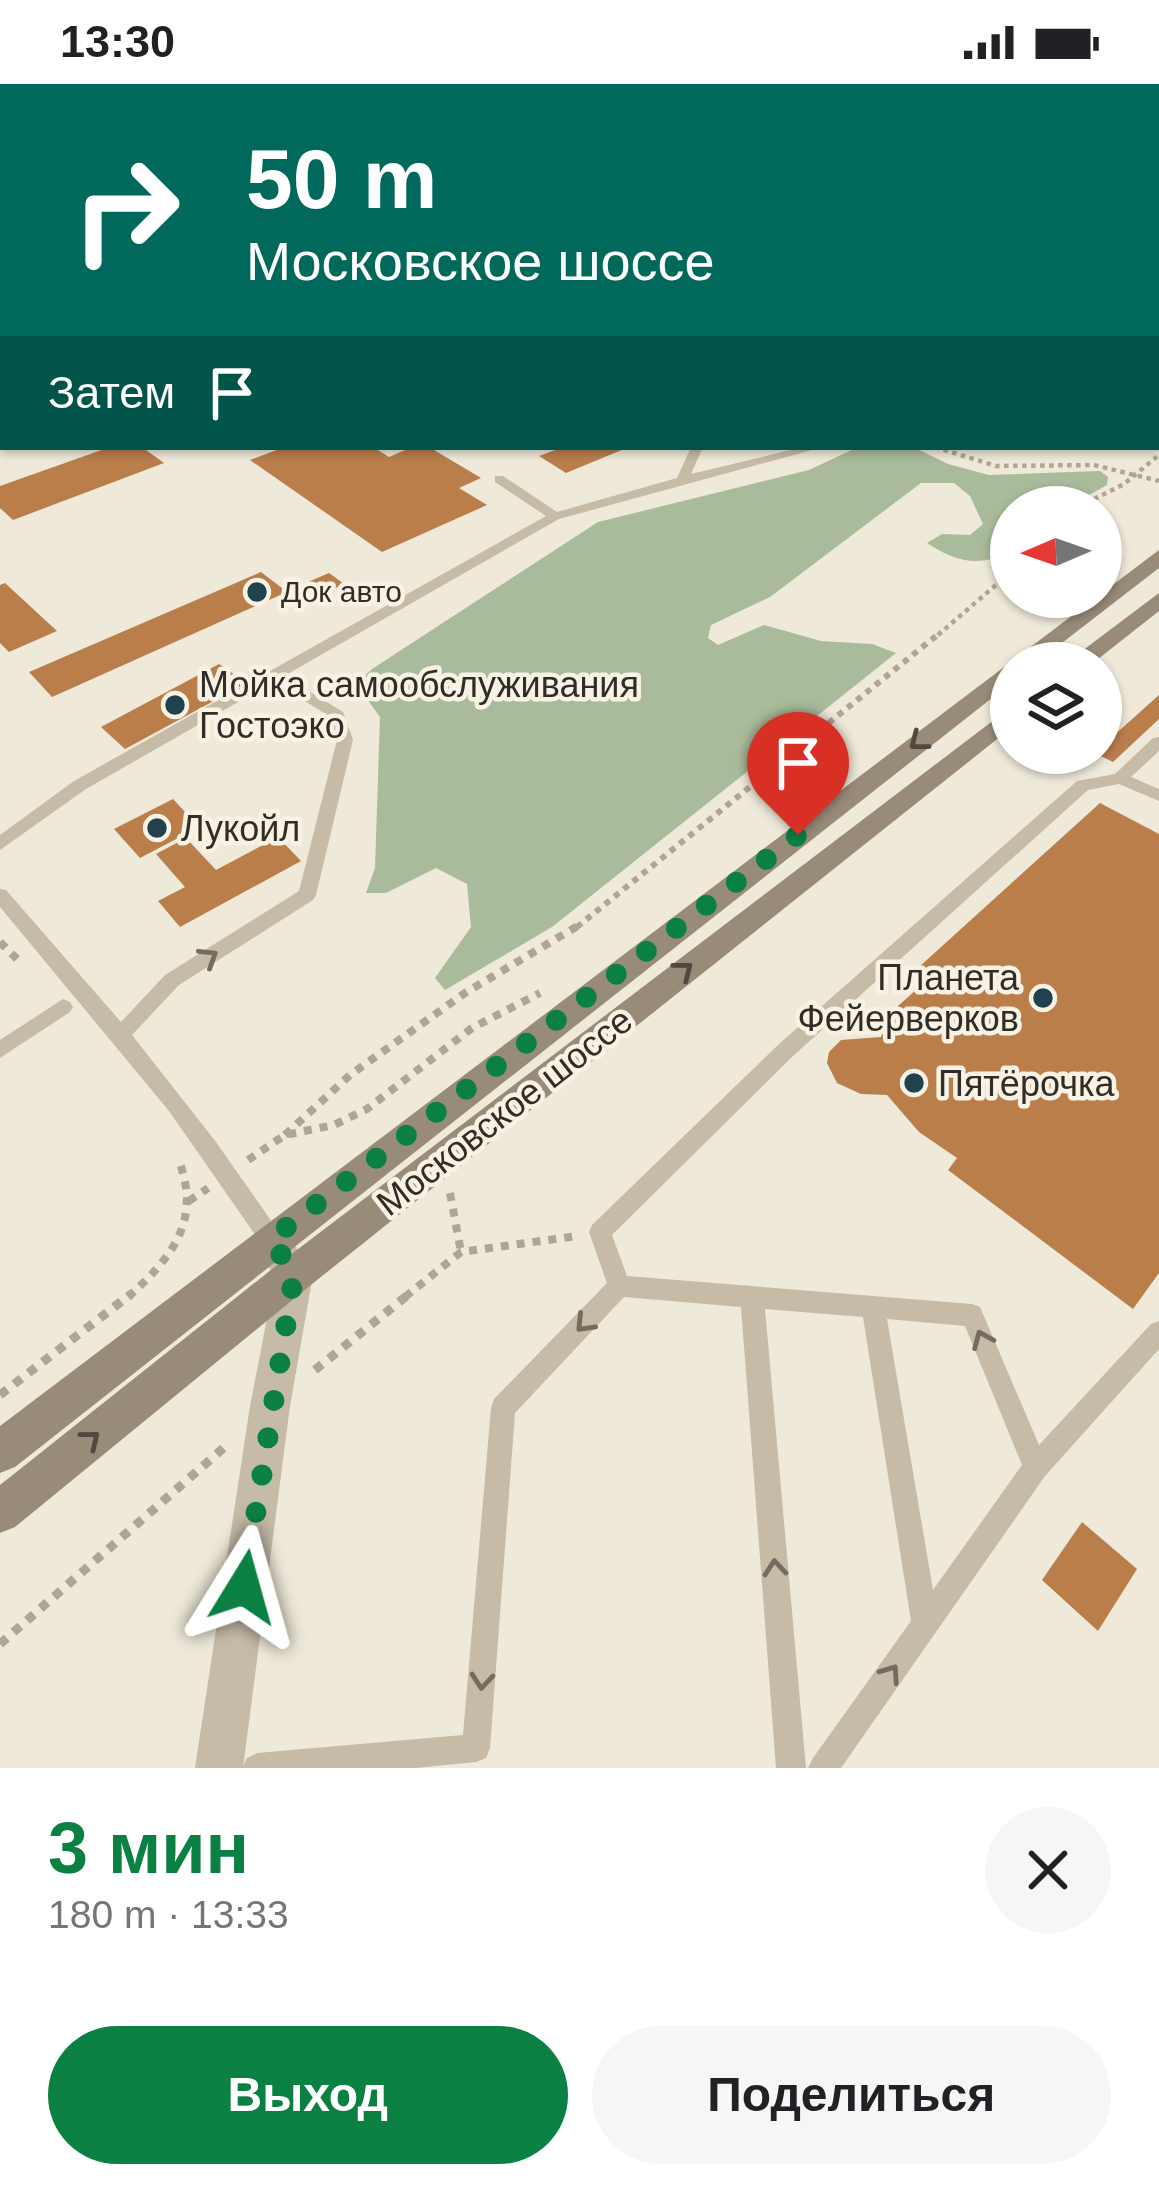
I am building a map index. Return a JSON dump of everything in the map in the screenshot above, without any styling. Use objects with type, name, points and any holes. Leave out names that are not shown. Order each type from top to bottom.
[{"type":"main road","points":[[1048,642],[1157,559]]},
{"type":"main road","points":[[1105,642],[1159,600]]},
{"type":"main road","name":"Московское шоссе","points":[[0,1512],[283,1257],[990,688]]},
{"type":"main road","name":"Московское шоссе","points":[[0,1452],[283,1257],[990,731]]},
{"type":"street","points":[[219,1768],[270,1406],[283,1257]]},
{"type":"lane","points":[[682,480],[696,450]]},
{"type":"lane","points":[[0,844],[80,785],[555,516],[805,450]]},
{"type":"lane","points":[[499,479],[555,516]]},
{"type":"lane","points":[[122,1033],[172,980],[307,895],[345,740],[338,716],[274,677]]},
{"type":"lane","points":[[620,1286],[600,1232],[785,1050],[1031,830],[1083,785],[1120,778],[1159,742]]},
{"type":"lane","points":[[1120,778],[1159,795]]},
{"type":"lane","points":[[0,895],[122,1033],[229,1173],[283,1257]]},
{"type":"lane","points":[[0,1050],[63,1006]]},
{"type":"lane","points":[[620,1286],[972,1315],[1036,1467]]},
{"type":"lane","points":[[257,1768],[483,1758],[503,1408],[620,1286]]},
{"type":"lane","points":[[752,1297],[791,1768]]},
{"type":"lane","points":[[873,1307],[925,1624]]},
{"type":"lane","points":[[823,1768],[1036,1467],[1159,1332]]},
{"type":"path","points":[[945,450],[996,466],[1074,464],[1159,481]]},
{"type":"path","points":[[1117,486],[1159,455]]},
{"type":"path","points":[[189,1201],[285,1135],[350,1075],[466,993],[564,937],[990,590]]},
{"type":"path","points":[[0,942],[63,1006]]},
{"type":"path","points":[[285,1135],[334,1126],[367,1109]]},
{"type":"path","points":[[0,1395],[163,1267],[182,1236],[189,1201],[183,1167],[173,1150]]},
{"type":"path","points":[[449,1187],[461,1252]]},
{"type":"green space","points":[[852,450],[919,450],[989,475],[1100,471],[1108,477],[1105,486],[990,486],[990,558],[978,561],[948,555],[927,543],[942,534],[970,535],[983,524],[970,496],[954,483],[921,483],[770,597],[711,625],[708,638],[718,645],[764,625],[821,641],[872,644],[896,653],[552,927],[445,990],[435,978],[471,927],[467,884],[436,868],[386,893],[366,893],[375,868],[380,717],[356,684],[598,522],[809,470]]},
{"type":"building","points":[[102,450],[146,450],[164,463],[13,520],[0,508],[0,486]]},
{"type":"building","points":[[277,450],[378,450],[389,457],[405,450],[434,450],[481,478],[459,488],[487,505],[382,552],[250,460]]},
{"type":"building","points":[[555,450],[622,450],[566,473],[539,456]]},
{"type":"building","points":[[261,572],[287,592],[52,697],[29,672]]},
{"type":"building","points":[[329,573],[344,584],[316,597],[301,585]]},
{"type":"building","points":[[5,583],[57,631],[9,652],[0,643],[0,585]]},
{"type":"building","name":"Мойка самообслуживания Гостоэко","points":[[219,664],[247,683],[125,749],[101,727]]},
{"type":"building","points":[[1159,695],[1159,719],[1122,754],[1122,728]]},
{"type":"building","name":"Лукойл","points":[[173,799],[199,827],[140,858],[114,829]]},
{"type":"building","points":[[1100,803],[1159,834],[1159,1273],[1133,1309],[948,1170],[957,1158],[919,1132],[887,1095],[861,1094],[837,1083],[827,1063],[829,1052],[841,1040],[881,1037],[889,1014],[916,990],[907,982],[919,967]]},
{"type":"building","points":[[278,837],[301,861],[180,927],[158,901],[185,887],[156,854],[186,838],[216,870]]},
{"type":"building","points":[[1082,1522],[1137,1569],[1098,1631],[1042,1580]]},
{"type":"place","name":"Док авто","points":[[257,592]]},
{"type":"place","name":"Мойка самообслуживания Гостоэко","points":[[175,705]]},
{"type":"place","name":"Лукойл","points":[[157,828]]},
{"type":"place","name":"Планета Фейерверков","points":[[1043,998]]},
{"type":"place","name":"Пятёрочка","points":[[914,1083]]},
{"type":"route","points":[[244,1587],[294,1275],[271,1239],[798,835]]}]
